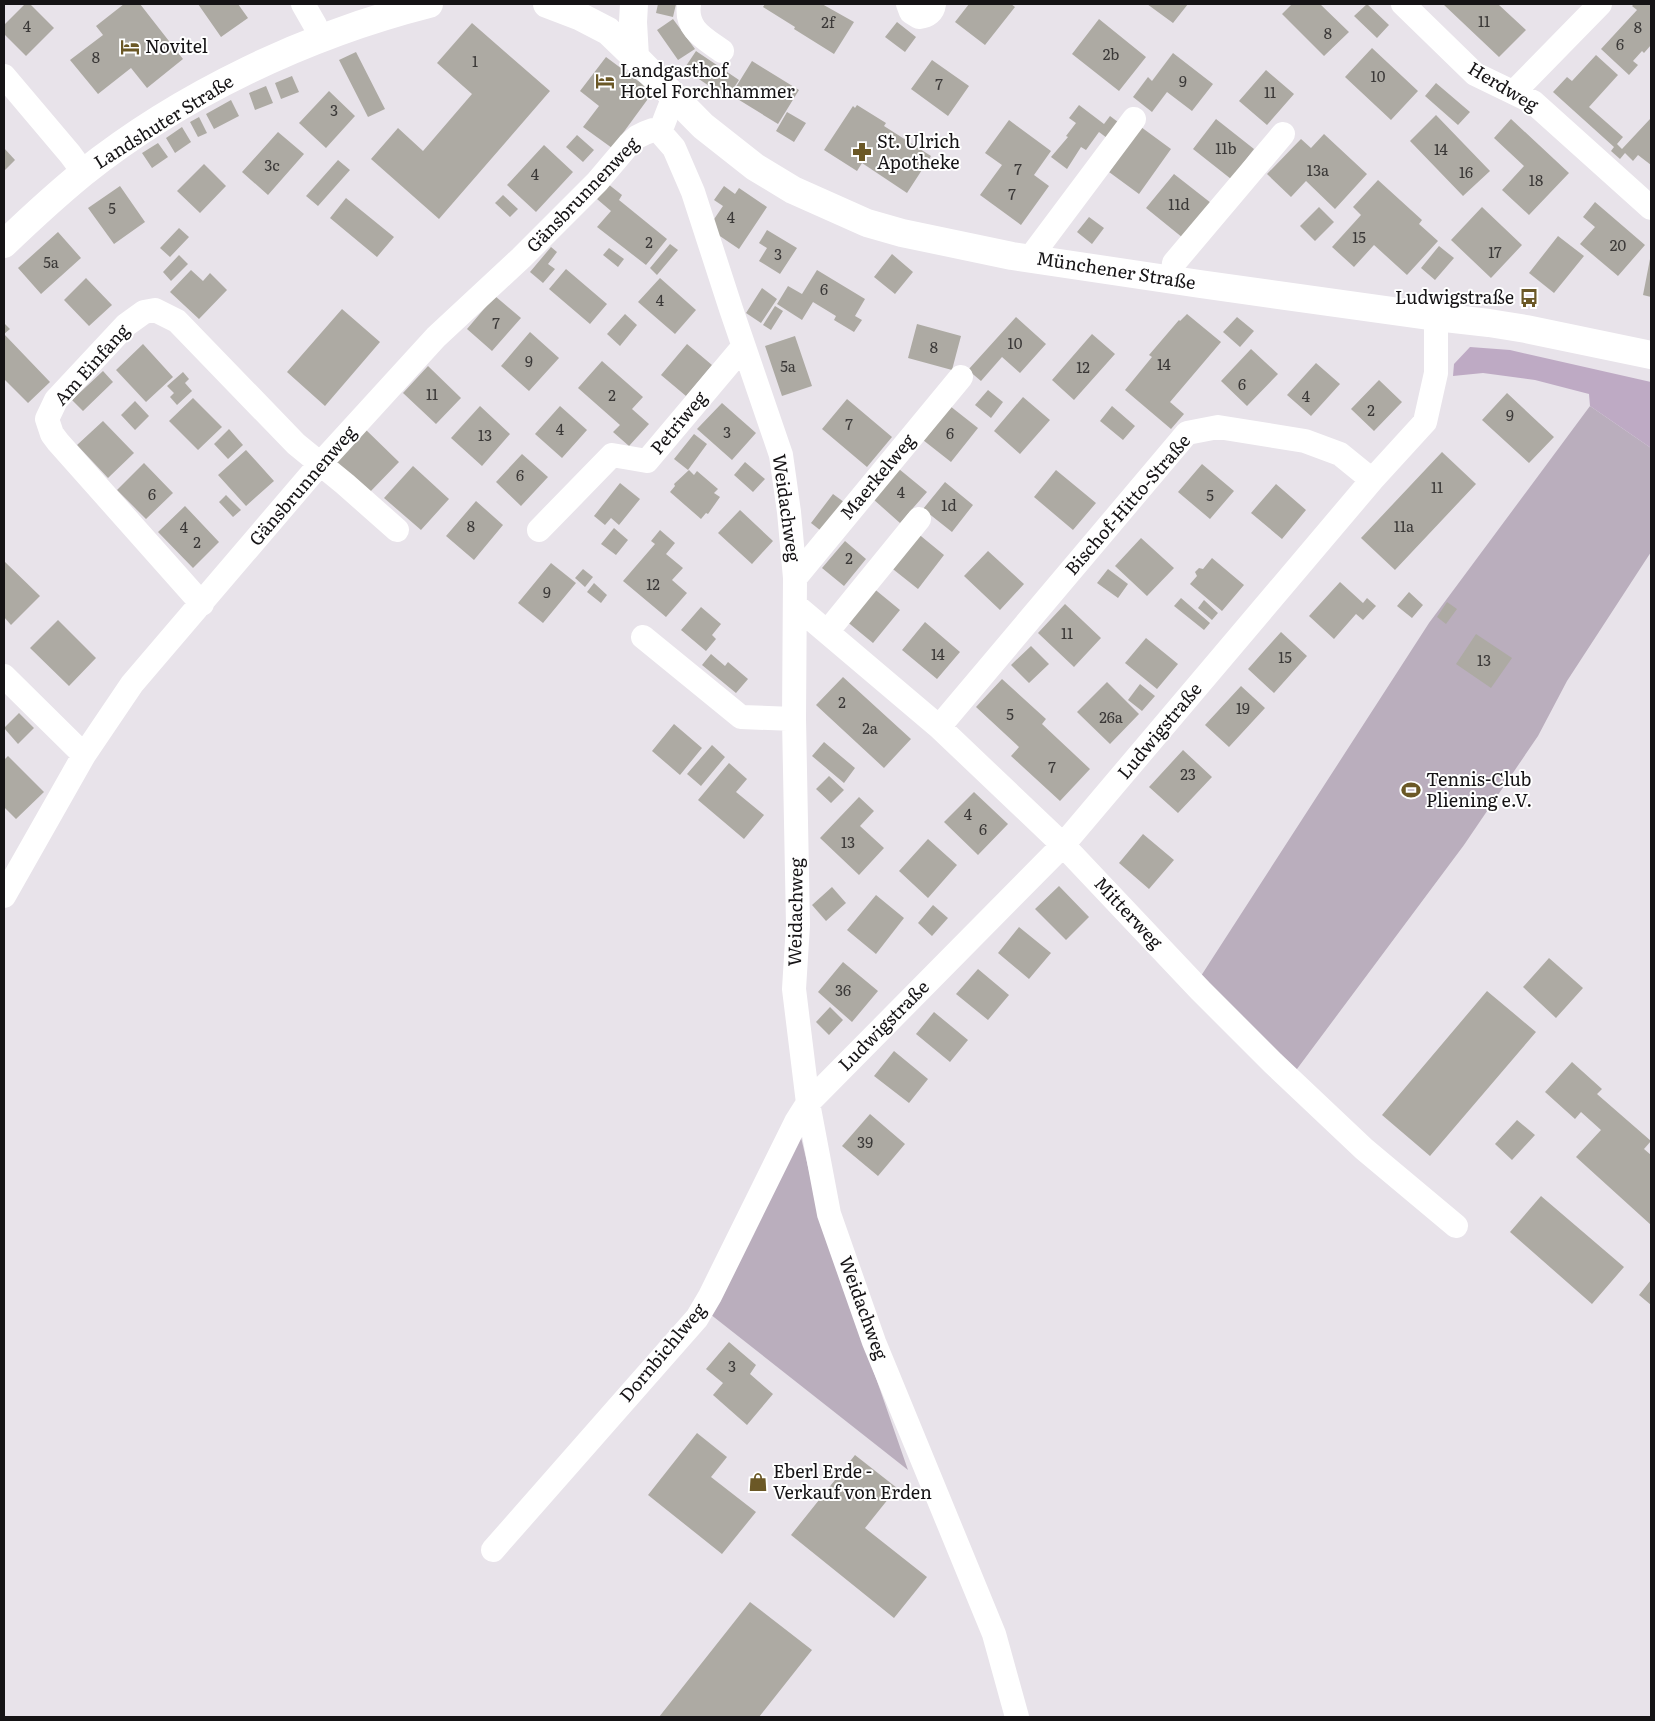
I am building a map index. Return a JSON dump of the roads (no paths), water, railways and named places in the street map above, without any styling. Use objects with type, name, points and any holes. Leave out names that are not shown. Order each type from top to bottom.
[{"type":"main road","name":"Landshuter Straße","points":[[4,244],[40,210],[84,173],[152,125],[192,100],[245,72],[345,29],[400,11],[429,4]]},
{"type":"main road","points":[[634,4],[635,56]]},
{"type":"main road","points":[[563,6],[608,31],[635,56]]},
{"type":"main road","name":"Münchener Straße","points":[[635,56],[703,126],[755,167],[793,190],[867,223],[902,233],[1021,257],[1172,280],[1489,323],[1651,355]]},
{"type":"street","points":[[303,4],[315,25],[320,40]]},
{"type":"street","points":[[689,4],[688,14],[696,33],[722,51]]},
{"type":"street","points":[[908,4],[911,12],[919,17],[929,14],[934,4]]},
{"type":"street","name":"Herdweg","points":[[1403,4],[1475,74],[1533,102],[1651,208]]},
{"type":"street","points":[[1514,92],[1600,4]]},
{"type":"street","points":[[4,76],[84,173]]},
{"type":"street","points":[[660,132],[674,96]]},
{"type":"street","points":[[1021,257],[1134,118]]},
{"type":"street","name":"Gänsbrunnenweg","points":[[4,896],[84,755],[132,684],[320,464],[436,337],[521,258],[597,182],[637,136],[653,130],[660,132]]},
{"type":"street","name":"Weidachweg","points":[[660,132],[674,148],[693,192],[743,348],[781,455],[789,512],[795,578],[794,719],[798,925],[794,989],[808,1103],[830,1214],[874,1342],[994,1634],[1017,1717]]},
{"type":"street","points":[[1172,280],[1174,263],[1283,134]]},
{"type":"street","points":[[1021,257],[1066,182]]},
{"type":"street","name":"Am Einfang","points":[[202,604],[52,434],[47,419],[56,400],[126,324],[144,312],[156,310],[177,321],[296,444],[320,464]]},
{"type":"street","name":"Ludwigstraße","points":[[808,1103],[1063,845],[1372,480],[1425,422],[1436,373],[1436,317]]},
{"type":"street","name":"Petriweg","points":[[540,530],[612,455],[647,460],[743,348]]},
{"type":"street","name":"Maerkelweg","points":[[795,578],[961,377]]},
{"type":"street","name":"Bischof-Hitto-Straße","points":[[939,727],[1186,433],[1218,427],[1305,441],[1340,454],[1372,480]]},
{"type":"street","points":[[320,464],[397,530]]},
{"type":"street","points":[[827,632],[919,519]]},
{"type":"street","name":"Mitterweg","points":[[795,605],[939,727],[1063,845],[1200,990],[1273,1063],[1364,1149],[1456,1226]]},
{"type":"street","points":[[643,637],[741,717],[794,719]]},
{"type":"street","points":[[4,676],[84,755]]},
{"type":"street","name":"Dornbichlweg","points":[[493,1550],[697,1318],[710,1296],[796,1122],[808,1103]]},
{"type":"place","name":"Novitel","points":[[130,47]]},
{"type":"place","name":"Landgasthof Hotel Forchhammer","points":[[605,81]]},
{"type":"place","name":"St. Ulrich Apotheke","points":[[862,152]]},
{"type":"place","name":"Ludwigstraße","points":[[1529,298]]},
{"type":"place","name":"Tennis-Club Pliening e.V.","points":[[1411,790]]},
{"type":"place","name":"Eberl Erde - Verkauf von Erden","points":[[758,1482]]}]
